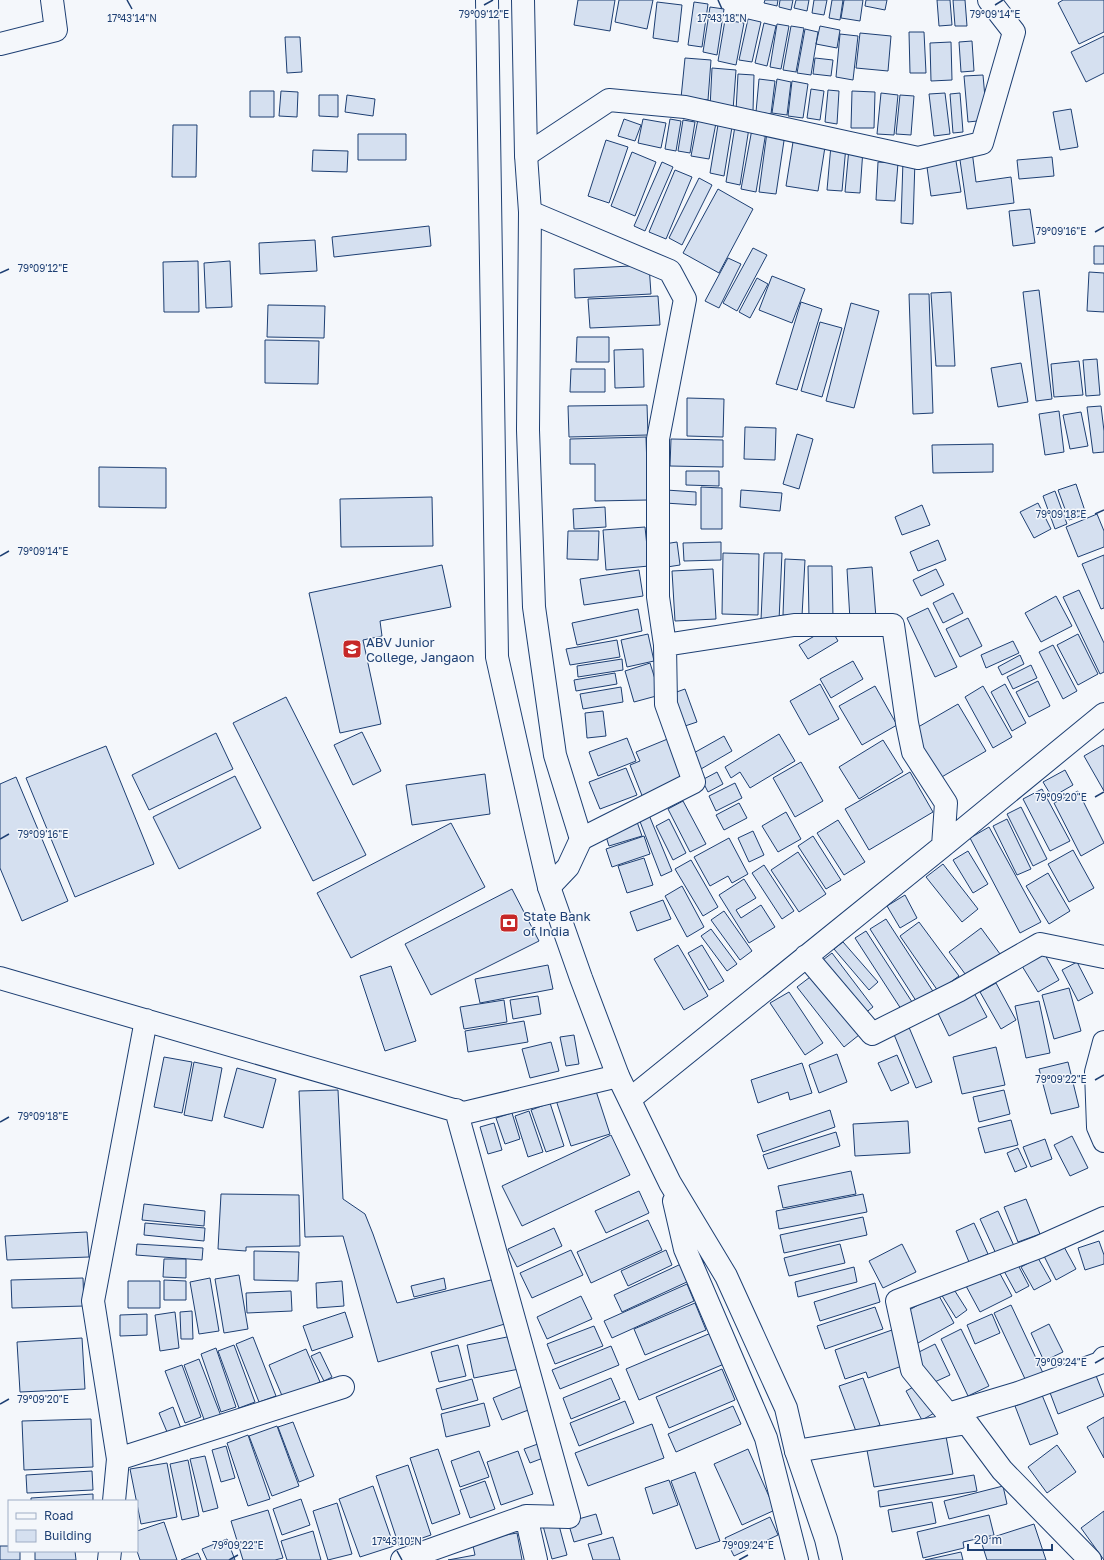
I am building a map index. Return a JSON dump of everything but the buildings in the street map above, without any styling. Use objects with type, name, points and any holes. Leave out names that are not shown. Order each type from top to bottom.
[{"type":"main road","points":[[0,44],[56,30],[52,0]]},
{"type":"main road","points":[[488,0],[497,657],[534,827],[549,887],[618,1076],[670,1183],[726,1276],[786,1408],[796,1451],[826,1539],[831,1560]]},
{"type":"main road","points":[[523,0],[526,155],[530,212],[528,430],[534,607],[555,755],[581,839]]},
{"type":"main road","points":[[526,155],[609,100],[685,107],[918,158],[982,143],[1014,32],[989,0]]},
{"type":"main road","points":[[530,212],[670,270],[684,299],[658,439],[658,597],[665,645],[666,704],[694,782],[581,839],[568,867],[549,887]]},
{"type":"main road","points":[[665,645],[794,625],[893,625],[906,723],[913,752],[946,803],[943,846]]},
{"type":"main road","points":[[630,1099],[1104,714]]},
{"type":"main road","points":[[806,956],[872,1034],[958,992],[1040,944],[1104,957]]},
{"type":"main road","points":[[0,978],[464,1113],[618,1076]]},
{"type":"main road","points":[[114,1500],[118,1458],[93,1301],[146,1020]]},
{"type":"main road","points":[[1104,1042],[1096,1072],[1098,1127],[1104,1141]]},
{"type":"main road","points":[[402,1560],[526,1516],[569,1517],[456,1110]]},
{"type":"main road","points":[[670,1183],[685,1249],[766,1438],[797,1560]]},
{"type":"main road","points":[[1090,1560],[1002,1470],[958,1419],[912,1370],[897,1301],[1039,1247],[1104,1218]]},
{"type":"main road","points":[[796,1451],[958,1419],[1018,1394],[1100,1363],[1104,1358]]},
{"type":"main road","points":[[118,1458],[343,1387]]},
{"type":"main road","points":[[526,1516],[536,1560]]},
{"type":"place","name":"ABV Junior College, Jangaon","points":[[352,649]]},
{"type":"place","name":"State Bank of India","points":[[509,923]]}]
